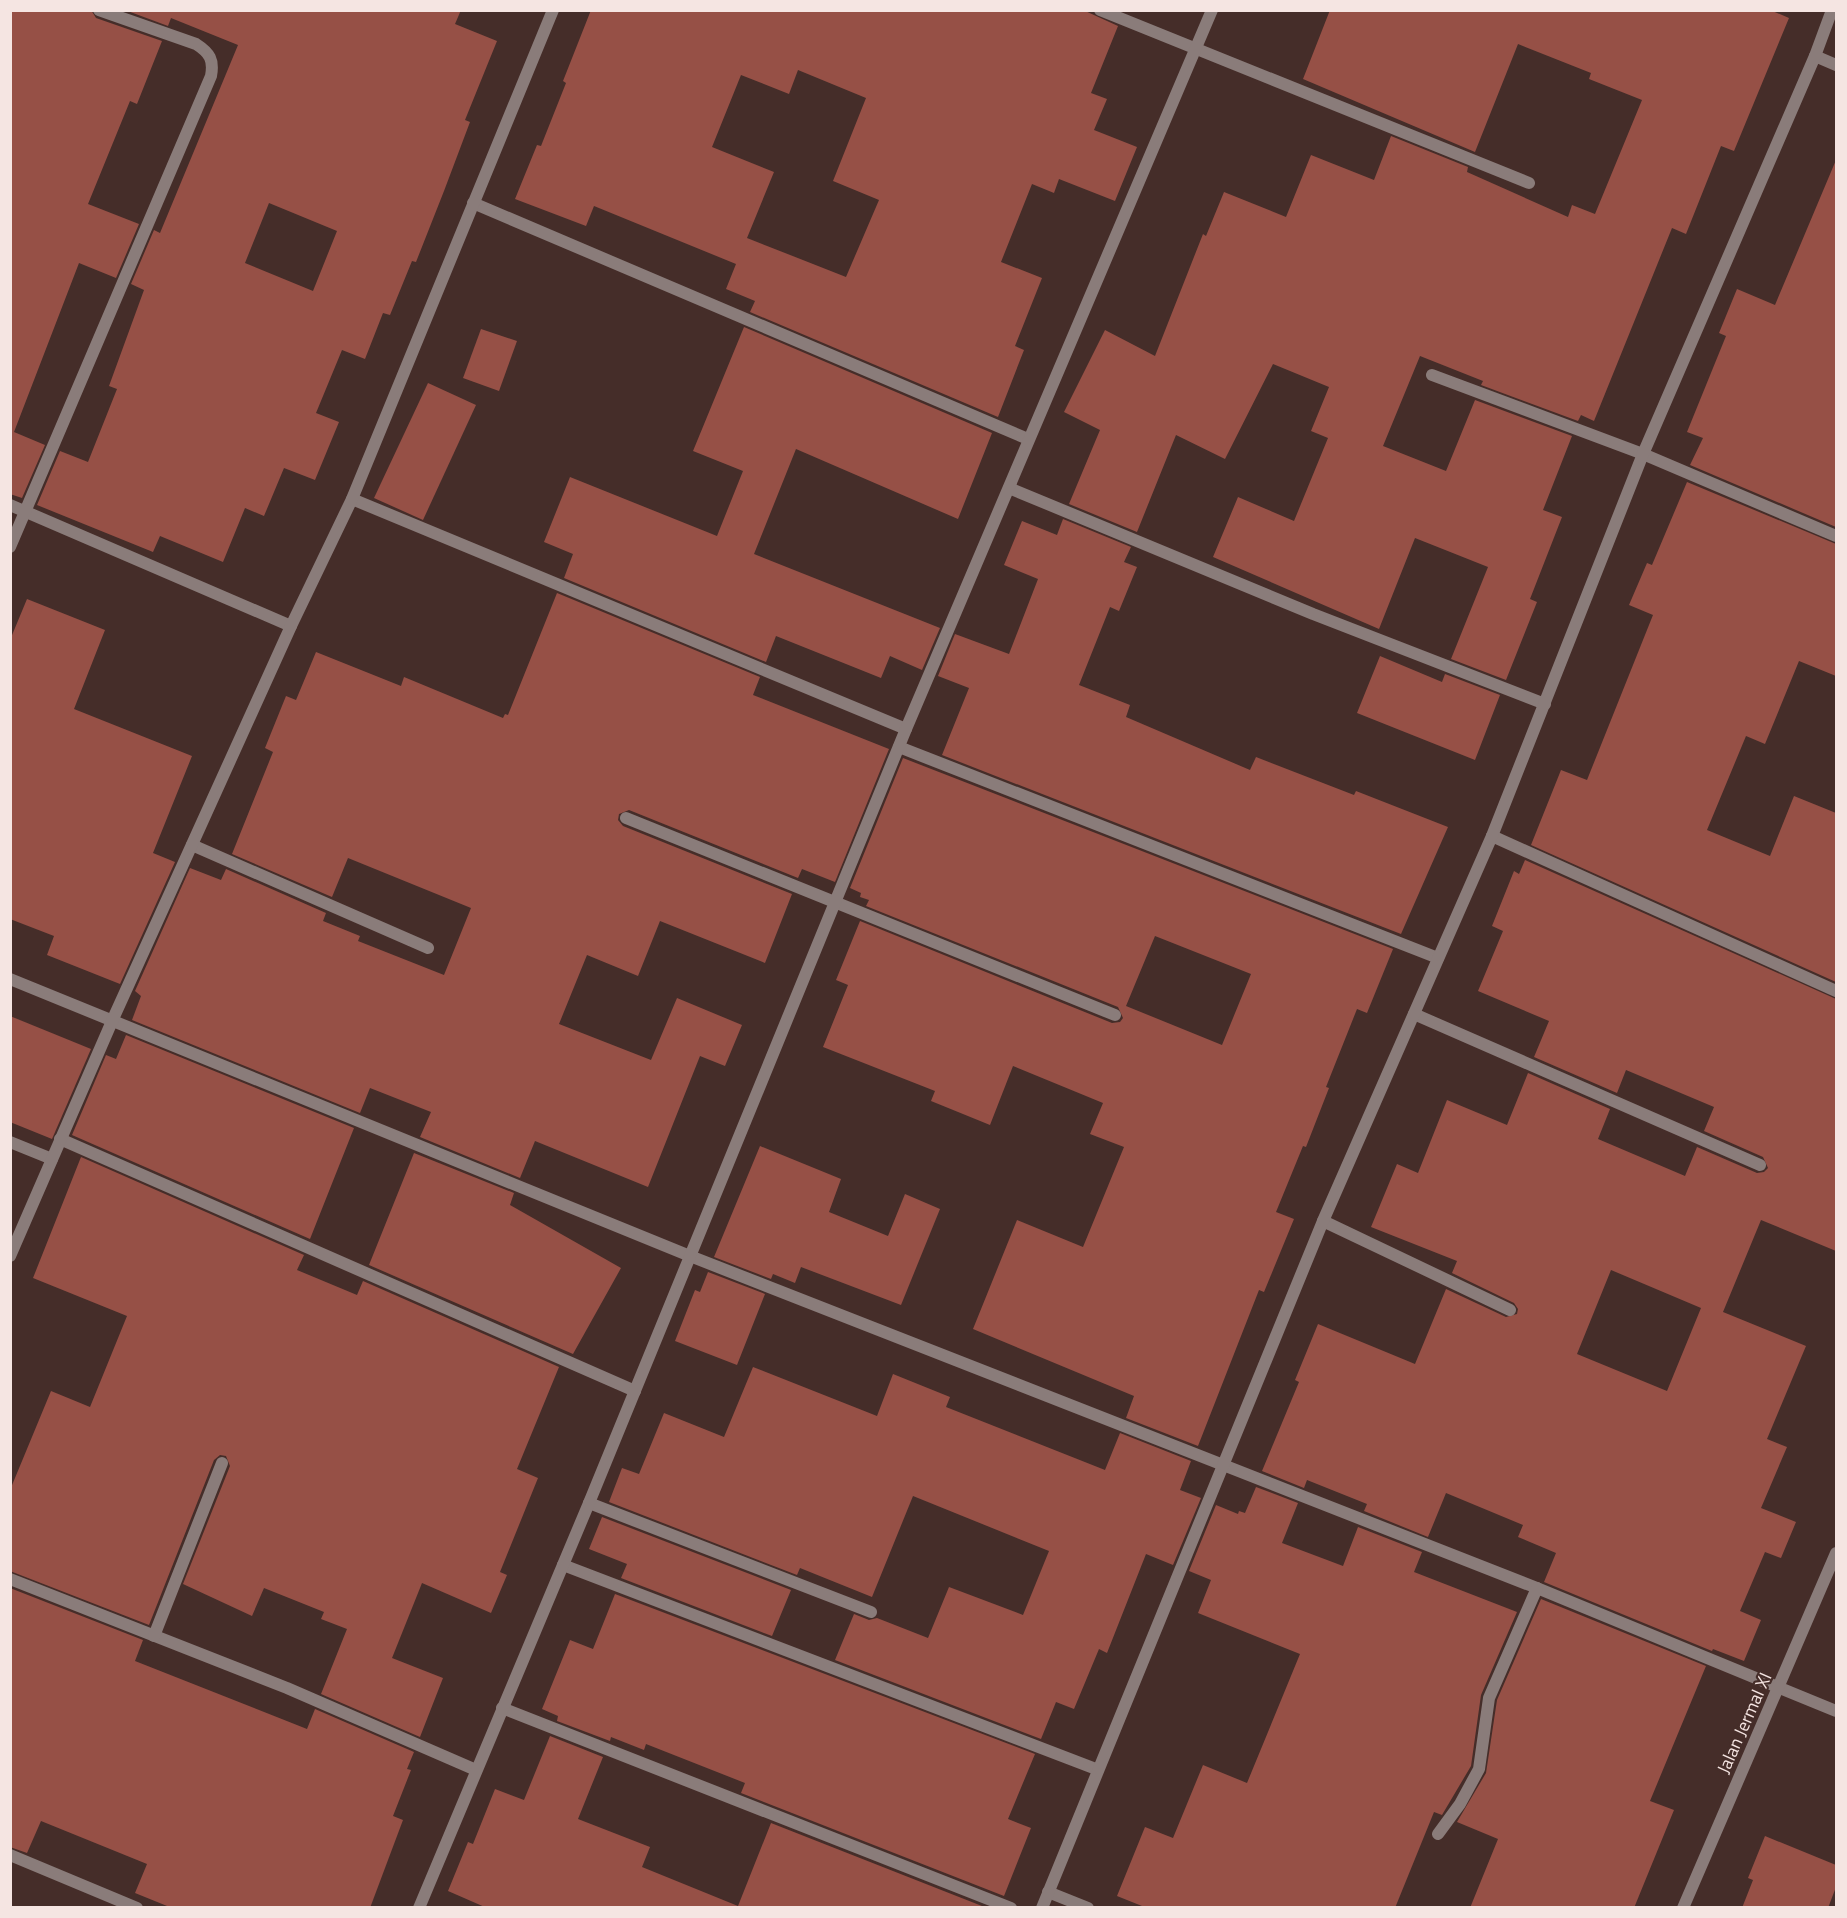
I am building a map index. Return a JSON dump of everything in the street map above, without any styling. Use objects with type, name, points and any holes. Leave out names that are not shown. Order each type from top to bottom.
[{"type":"street","points":[[10,547],[211,76],[213,62],[207,51],[196,44],[99,10]]},
{"type":"street","points":[[10,1256],[112,1020],[291,626],[352,499],[552,10]]},
{"type":"street","points":[[1100,10],[1195,51],[1529,183]]},
{"type":"street","points":[[418,1908],[589,1503],[906,729],[1212,10]]},
{"type":"street","points":[[1042,1908],[1096,1769],[1224,1466],[1323,1221],[1492,837],[1643,454],[1815,56],[1828,12]]},
{"type":"street","points":[[1815,56],[1836,65]]},
{"type":"street","points":[[473,203],[1028,439]]},
{"type":"street","points":[[1432,375],[1643,454],[1836,536]]},
{"type":"street","points":[[1009,488],[1312,614],[1545,704]]},
{"type":"street","points":[[352,499],[906,729]]},
{"type":"street","points":[[10,504],[291,626]]},
{"type":"street","points":[[899,747],[1438,957]]},
{"type":"street","points":[[626,818],[1115,1015]]},
{"type":"street","points":[[1492,837],[1836,992]]},
{"type":"street","points":[[192,845],[428,948]]},
{"type":"street","points":[[10,979],[690,1257],[1537,1588],[1778,1690],[1836,1711]]},
{"type":"street","points":[[1414,1014],[1760,1165]]},
{"type":"street","points":[[60,1139],[635,1391]]},
{"type":"street","points":[[10,1142],[52,1159]]},
{"type":"street","points":[[1323,1221],[1510,1310]]},
{"type":"street","points":[[154,1636],[222,1463]]},
{"type":"street","points":[[589,1503],[871,1612]]},
{"type":"street","name":"Jalan Jermal XI","points":[[1683,1908],[1836,1553]]},
{"type":"street","points":[[563,1565],[1096,1769]]},
{"type":"street","points":[[10,1579],[287,1688],[476,1770]]},
{"type":"street","points":[[1438,1834],[1457,1810],[1476,1775],[1489,1698],[1537,1588]]},
{"type":"street","points":[[502,1708],[1011,1908]]},
{"type":"street","points":[[10,1854],[137,1908]]},
{"type":"street","points":[[1048,1892],[1088,1908]]},
{"type":"building","points":[[10,10],[91,10],[96,18],[162,41],[137,104],[130,101],[88,204],[139,224],[116,278],[79,263],[14,432],[45,445],[22,498],[10,494]]},
{"type":"building","points":[[125,10],[461,10],[455,24],[497,41],[465,120],[470,122],[444,191],[416,262],[412,261],[390,315],[383,313],[365,359],[342,350],[316,413],[339,422],[315,480],[284,468],[264,516],[245,508],[223,562],[160,536],[153,552],[37,505],[60,451],[88,462],[117,389],[109,386],[144,290],[131,284],[154,230],[160,233],[238,45],[171,18],[168,26]],"holes":[[[269,203],[337,231],[313,291],[245,263]]]},
{"type":"building","points":[[591,10],[1083,10],[1118,26],[1091,93],[1107,99],[1094,130],[1137,147],[1115,201],[1059,179],[1054,193],[1032,184],[1001,262],[1042,278],[1015,346],[1024,350],[998,417],[750,312],[755,301],[726,289],[736,264],[594,206],[586,226],[515,199],[537,145],[541,146],[566,83],[563,81]],"holes":[[[798,70],[866,98],[833,181],[879,200],[846,277],[747,238],[774,172],[712,147],[741,75],[789,94]]]},
{"type":"building","points":[[1330,10],[1770,10],[1789,18],[1734,151],[1721,146],[1686,234],[1672,228],[1594,421],[1581,415],[1578,421],[1481,385],[1483,381],[1420,356],[1383,446],[1446,471],[1475,400],[1572,436],[1543,510],[1562,517],[1530,599],[1537,602],[1506,680],[1451,659],[1488,567],[1415,538],[1379,629],[1213,557],[1238,497],[1294,521],[1328,438],[1311,431],[1329,387],[1273,364],[1225,459],[1176,435],[1137,532],[1069,504],[1100,430],[1064,412],[1105,330],[1155,356],[1203,234],[1206,236],[1224,192],[1286,217],[1311,155],[1374,180],[1391,136],[1468,167],[1467,172],[1568,217],[1572,205],[1595,214],[1642,100],[1589,79],[1591,73],[1518,44],[1475,152],[1303,79]]},
{"type":"building","points":[[1836,160],[1836,527],[1690,465],[1703,438],[1687,432],[1726,336],[1719,333],[1737,289],[1775,305]]},
{"type":"building","points":[[744,327],[992,433],[958,519],[796,449],[754,554],[940,628],[922,670],[890,656],[881,678],[776,636],[766,662],[564,578],[573,554],[544,542],[570,477],[717,536],[743,471],[693,451]]},
{"type":"building","points":[[481,329],[517,341],[499,391],[463,378]]},
{"type":"building","points":[[428,383],[476,405],[423,520],[374,498]]},
{"type":"building","points":[[1687,482],[1836,544],[1836,676],[1799,661],[1765,744],[1746,736],[1707,830],[1770,856],[1794,796],[1836,813],[1836,982],[1531,845],[1561,770],[1587,780],[1653,615],[1629,605],[1647,563],[1652,565]]},
{"type":"building","points":[[1063,519],[1131,547],[1124,562],[1137,567],[1119,611],[1110,607],[1079,685],[1130,705],[1126,717],[1250,770],[1256,757],[1354,795],[1356,791],[1448,827],[1401,934],[942,755],[969,688],[938,676],[955,634],[1009,654],[1038,579],[1004,565],[1022,521],[1057,535]]},
{"type":"building","points":[[557,593],[760,677],[753,695],[889,749],[835,882],[802,869],[798,878],[629,810],[619,814],[618,820],[623,826],[792,894],[765,963],[660,921],[638,976],[587,955],[559,1024],[651,1060],[677,998],[742,1025],[725,1066],[700,1056],[648,1187],[535,1141],[520,1178],[420,1137],[431,1112],[370,1088],[360,1113],[132,1020],[141,996],[135,991],[190,868],[221,880],[226,869],[326,913],[323,921],[360,936],[358,941],[444,975],[471,908],[348,858],[332,897],[232,854],[273,752],[265,748],[286,696],[296,700],[316,652],[401,686],[404,677],[503,718],[505,714],[508,715]]},
{"type":"building","points":[[27,599],[105,630],[74,709],[192,756],[153,853],[175,862],[120,984],[47,955],[54,936],[10,919],[10,640]]},
{"type":"building","points":[[1380,656],[1442,682],[1445,674],[1500,695],[1475,760],[1357,713]]},
{"type":"building","points":[[903,758],[1393,949],[1367,1013],[1357,1009],[1326,1087],[1329,1088],[1306,1147],[1303,1146],[1276,1212],[1294,1219],[1264,1292],[1259,1290],[1198,1446],[1126,1418],[1134,1396],[973,1329],[1017,1220],[1083,1247],[1124,1147],[1090,1134],[1103,1103],[1013,1066],[990,1125],[931,1101],[935,1091],[823,1047],[848,985],[836,980],[860,921],[1112,1023],[1120,1022],[1123,1018],[1118,1007],[866,906],[869,900],[860,897],[861,893],[850,888]],"holes":[[[1155,936],[1251,974],[1222,1045],[1126,1006]]]},
{"type":"building","points":[[1525,860],[1836,999],[1836,1251],[1761,1220],[1723,1312],[1806,1346],[1767,1439],[1787,1447],[1761,1508],[1796,1522],[1781,1558],[1765,1552],[1740,1611],[1761,1620],[1744,1661],[1713,1649],[1712,1651],[1544,1582],[1556,1553],[1518,1537],[1523,1525],[1446,1493],[1428,1537],[1364,1511],[1367,1504],[1307,1480],[1304,1488],[1262,1471],[1299,1382],[1295,1380],[1318,1324],[1415,1364],[1446,1289],[1506,1317],[1517,1314],[1518,1309],[1514,1303],[1452,1273],[1457,1261],[1371,1227],[1397,1164],[1418,1173],[1447,1100],[1507,1125],[1528,1073],[1610,1109],[1598,1139],[1685,1176],[1697,1147],[1757,1173],[1764,1172],[1768,1168],[1763,1157],[1704,1131],[1714,1107],[1626,1070],[1617,1093],[1534,1057],[1549,1021],[1478,991],[1503,931],[1492,926],[1514,871],[1519,874]],"holes":[[[1611,1270],[1701,1308],[1667,1391],[1577,1354]]]},
{"type":"building","points":[[10,1016],[91,1049],[52,1139],[10,1122]]},
{"type":"building","points":[[126,1035],[354,1128],[310,1239],[72,1135],[106,1055],[116,1059]]},
{"type":"building","points":[[760,1146],[841,1179],[829,1212],[888,1236],[905,1194],[940,1209],[901,1305],[801,1267],[795,1283],[773,1274],[771,1279],[714,1257]]},
{"type":"building","points":[[414,1153],[514,1193],[510,1205],[621,1268],[573,1354],[369,1265]]},
{"type":"building","points":[[81,1157],[304,1255],[297,1270],[357,1295],[363,1281],[559,1367],[517,1469],[538,1478],[500,1572],[507,1575],[491,1613],[422,1583],[392,1658],[443,1678],[420,1737],[321,1694],[347,1629],[321,1619],[324,1612],[264,1588],[252,1616],[183,1584],[230,1466],[226,1456],[220,1455],[214,1460],[149,1625],[10,1571],[10,1490],[51,1391],[90,1407],[127,1316],[33,1278]]},
{"type":"building","points":[[708,1272],[765,1294],[737,1365],[675,1341],[695,1290],[700,1292]]},
{"type":"building","points":[[753,1367],[877,1416],[893,1374],[950,1397],[946,1407],[1105,1470],[1120,1433],[1191,1461],[1180,1490],[1201,1498],[1173,1565],[1146,1554],[1107,1653],[1099,1649],[1074,1709],[1056,1702],[1041,1739],[835,1660],[854,1614],[869,1620],[877,1618],[928,1638],[949,1587],[1023,1615],[1049,1551],[913,1496],[872,1597],[800,1568],[797,1575],[609,1502],[622,1468],[639,1474],[664,1413],[724,1437]]},
{"type":"building","points":[[1256,1487],[1298,1503],[1282,1543],[1343,1566],[1358,1527],[1422,1552],[1414,1572],[1517,1612],[1481,1695],[1471,1766],[1442,1815],[1434,1812],[1395,1908],[1147,1908],[1117,1896],[1145,1827],[1173,1838],[1203,1765],[1247,1783],[1300,1654],[1198,1613],[1211,1580],[1189,1571],[1216,1505],[1238,1514],[1239,1511],[1245,1513]]},
{"type":"building","points":[[602,1517],[791,1590],[772,1636],[621,1578],[627,1564],[589,1549]]},
{"type":"building","points":[[10,1588],[143,1640],[135,1661],[307,1729],[315,1709],[414,1752],[407,1769],[411,1770],[393,1816],[403,1820],[370,1908],[172,1908],[135,1893],[147,1864],[41,1821],[27,1853],[10,1847]]},
{"type":"building","points":[[615,1594],[1035,1754],[1008,1819],[1031,1828],[1004,1896],[741,1793],[745,1783],[646,1744],[644,1750],[611,1737],[610,1741],[557,1721],[558,1716],[542,1709],[570,1640],[593,1649]]},
{"type":"building","points":[[1541,1599],[1706,1666],[1650,1801],[1674,1810],[1634,1908],[1470,1908],[1498,1839],[1457,1822],[1486,1773],[1497,1700]]},
{"type":"building","points":[[550,1736],[603,1757],[578,1819],[650,1847],[642,1867],[738,1906],[771,1823],[987,1908],[487,1908],[448,1891],[468,1842],[473,1844],[495,1789],[524,1800]]},
{"type":"building","points":[[1765,1836],[1836,1865],[1836,1887],[1828,1908],[1742,1908],[1753,1880],[1748,1878]]}]
